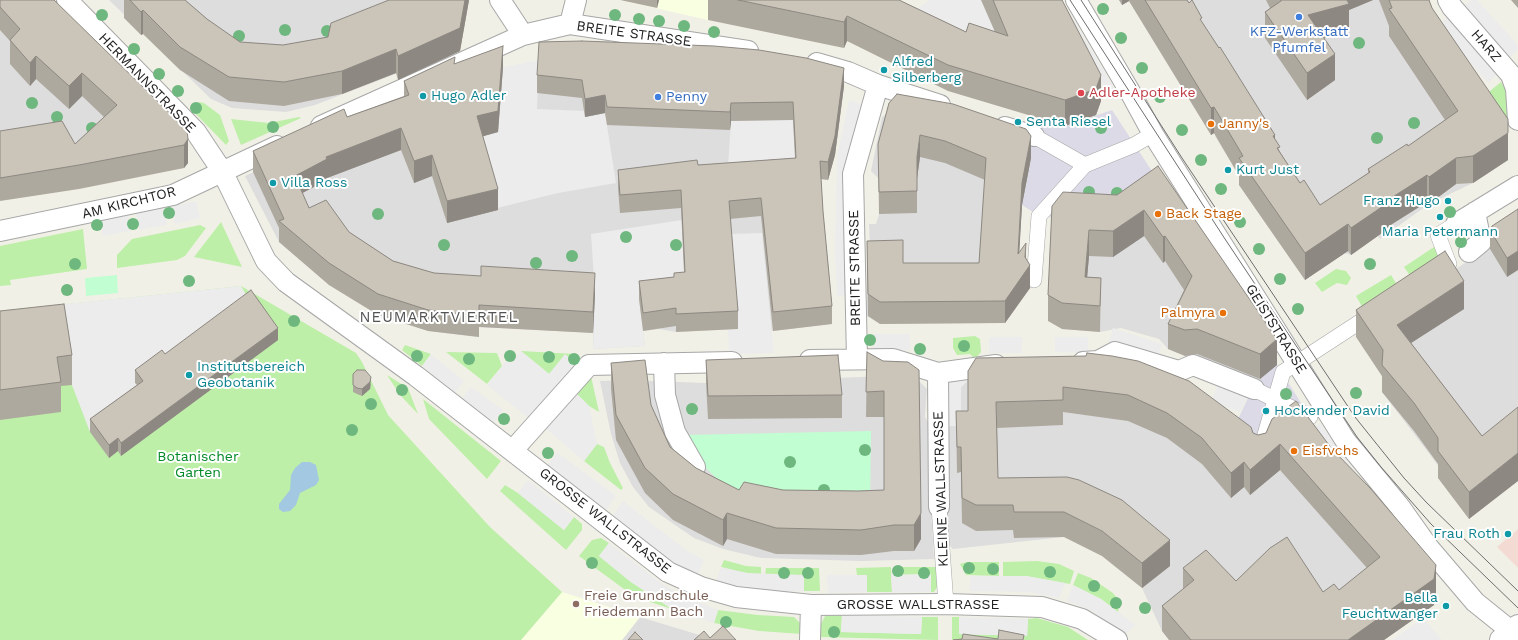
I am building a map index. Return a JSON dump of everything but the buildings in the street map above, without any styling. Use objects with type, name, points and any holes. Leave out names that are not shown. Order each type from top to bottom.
[{"type":"street","name":"HERMANNSTRASSE","points":[[67,0],[196,132],[222,171]]},
{"type":"street","points":[[500,0],[523,35]]},
{"type":"street","points":[[570,24],[576,0]]},
{"type":"street","name":"GEISTSTRASSE","points":[[1076,0],[1153,134],[1345,440],[1400,507],[1429,548],[1475,602],[1510,633]]},
{"type":"street","name":"HARZ","points":[[1448,0],[1511,75],[1517,88],[1518,120]]},
{"type":"street","name":"BREITE STRASSE","points":[[222,171],[523,35],[570,24],[767,54]]},
{"type":"street","points":[[798,59],[848,72],[878,85],[960,112]]},
{"type":"street","name":"BREITE STRASSE","points":[[857,359],[853,174],[878,85]]},
{"type":"street","points":[[990,122],[1034,136],[1085,165]]},
{"type":"street","points":[[1034,280],[1039,216],[1085,165],[1134,145],[1153,134]]},
{"type":"street","name":"AM KIRCHTOR","points":[[0,231],[173,194],[222,171]]},
{"type":"street","name":"GROSSE WALLSTRASSE","points":[[222,171],[266,261],[286,282],[416,376],[668,572],[701,587],[736,597],[811,605],[946,604],[1042,607],[1082,619],[1117,640]]},
{"type":"street","points":[[1429,277],[1449,264],[1438,235],[1518,186]]},
{"type":"street","points":[[1469,252],[1481,242],[1475,212]]},
{"type":"street","points":[[1260,452],[1283,372],[1383,307]]},
{"type":"street","points":[[1068,362],[1098,361],[1115,352],[1179,371],[1193,365],[1254,389],[1310,417]]},
{"type":"street","points":[[795,360],[893,359],[938,373],[1016,363]]},
{"type":"street","points":[[513,450],[589,365],[749,362]]},
{"type":"street","points":[[664,363],[665,396],[675,432],[695,467]]},
{"type":"street","name":"KLEINE WALLSTRASSE","points":[[938,373],[939,507],[946,604]]},
{"type":"street","points":[[810,640],[811,605]]},
{"type":"shaded area","points":[[0,0],[187,154],[188,163],[184,168],[0,200]]},
{"type":"shaded area","points":[[109,0],[469,0],[460,49],[315,105],[286,112],[232,108],[211,99]]},
{"type":"shaded area","points":[[620,0],[713,0],[708,20]]},
{"type":"shaded area","points":[[930,0],[981,0],[989,17],[1016,52],[894,24]]},
{"type":"shaded area","points":[[1053,0],[1062,0],[1118,95],[1112,100]]},
{"type":"shaded area","points":[[1119,0],[1419,0],[1508,146],[1508,160],[1473,183],[1429,204],[1380,239],[1378,236],[1351,255],[1344,253],[1305,280],[1239,185],[1243,182],[1214,133],[1211,135],[1129,1],[1122,5]]},
{"type":"shaded area","points":[[1471,0],[1477,0],[1518,45],[1518,50],[1508,59],[1462,7]]},
{"type":"shaded area","points":[[1449,15],[1500,72],[1488,83],[1438,26]]},
{"type":"shaded area","points":[[539,60],[537,109],[584,111],[585,117],[605,113],[616,183],[558,193],[497,208],[477,138],[498,132],[503,67]]},
{"type":"shaded area","points":[[503,67],[844,86],[828,180],[820,179],[832,324],[773,331],[738,329],[676,332],[659,329],[643,331],[645,346],[593,349],[593,333],[479,327],[479,337],[428,331],[378,315],[329,285],[279,242],[245,176],[327,138]]},
{"type":"shaded area","points":[[792,99],[796,176],[727,181],[731,121],[779,120]]},
{"type":"shaded area","points":[[849,100],[872,108],[853,174],[856,294],[837,296],[835,251],[837,156]]},
{"type":"shaded area","points":[[894,109],[1031,158],[1022,205],[1015,309],[1005,323],[880,324],[867,316],[867,263],[870,248],[869,224],[876,224],[879,214],[879,179],[871,171],[882,117]]},
{"type":"shaded area","points":[[1112,110],[1163,188],[1063,218],[1039,216],[1022,205],[1031,159],[1026,151],[1042,120],[1065,126]]},
{"type":"shaded area","points":[[1158,192],[1277,365],[1255,383],[1168,349],[1159,339],[1121,328],[1100,332],[1062,329],[1054,230]]},
{"type":"shaded area","points":[[196,201],[200,218],[175,224],[171,207]]},
{"type":"shaded area","points":[[164,208],[167,225],[139,230],[136,214]]},
{"type":"shaded area","points":[[128,215],[131,231],[103,236],[100,220]]},
{"type":"shaded area","points":[[682,220],[685,291],[639,299],[645,346],[593,349],[595,294],[591,234]]},
{"type":"shaded area","points":[[1518,229],[1518,481],[1469,519],[1438,478],[1438,470],[1440,468],[1382,392],[1383,383],[1385,381],[1359,341],[1360,335],[1488,247]]},
{"type":"shaded area","points":[[762,233],[774,353],[729,354],[728,330],[737,329],[730,234]]},
{"type":"shaded area","points":[[241,286],[251,303],[143,393],[90,432],[72,385],[64,334],[30,338],[27,308]]},
{"type":"shaded area","points":[[1113,328],[1162,344],[1156,361],[1108,345]]},
{"type":"shaded area","points":[[873,334],[910,334],[910,350],[873,350]]},
{"type":"shaded area","points":[[989,337],[1022,337],[1022,353],[989,353]]},
{"type":"shaded area","points":[[1055,337],[1088,337],[1088,353],[1055,352]]},
{"type":"shaded area","points":[[521,351],[549,374],[565,354],[578,365],[532,421],[487,385],[507,360],[510,363]]},
{"type":"shaded area","points":[[431,354],[464,381],[455,392],[422,366]]},
{"type":"shaded area","points":[[1277,365],[1310,417],[1255,456],[1230,436],[1255,383]]},
{"type":"shaded area","points":[[949,373],[967,381],[961,387],[961,426],[946,426],[944,380]]},
{"type":"shaded area","points":[[913,375],[927,389],[925,417],[931,427],[929,475],[934,559],[861,561],[761,558],[723,549],[694,538],[649,507],[633,487],[620,463],[611,434],[600,381],[627,380],[706,383]]},
{"type":"shaded area","points":[[1009,375],[1256,458],[1370,514],[1436,591],[1434,605],[1384,640],[1169,640],[1162,631],[1142,588],[1102,556],[1064,537],[953,549],[948,544],[946,426],[961,426],[961,387],[970,378]]},
{"type":"shaded area","points":[[1218,384],[1248,395],[1240,412],[1211,402]]},
{"type":"shaded area","points":[[471,387],[503,410],[494,423],[462,398]]},
{"type":"shaded area","points":[[576,393],[589,406],[597,444],[584,461],[546,429]]},
{"type":"shaded area","points":[[1320,423],[1369,492],[1391,529],[1315,427]]},
{"type":"shaded area","points":[[557,452],[616,496],[606,510],[547,466]]},
{"type":"shaded area","points":[[528,480],[574,517],[564,530],[518,493]]},
{"type":"shaded area","points":[[623,501],[686,550],[704,560],[698,574],[673,563],[613,515]]},
{"type":"shaded area","points":[[1518,529],[1518,568],[1497,547]]},
{"type":"shaded area","points":[[609,543],[662,584],[680,594],[718,610],[714,623],[672,609],[631,582],[599,556]]},
{"type":"shaded area","points":[[721,567],[747,573],[804,575],[804,591],[769,593],[747,590],[716,581]]},
{"type":"shaded area","points":[[931,574],[931,592],[892,592],[891,575]]},
{"type":"shaded area","points":[[827,575],[867,575],[867,592],[828,593]]},
{"type":"shaded area","points":[[970,576],[1026,576],[1065,583],[1059,598],[1028,592],[970,591]]},
{"type":"shaded area","points":[[1073,585],[1101,599],[1135,625],[1125,635],[1094,612],[1067,601]]},
{"type":"shaded area","name":"Freie Grundschule Friedemann Bach","points":[[562,592],[640,617],[622,640],[521,640]]},
{"type":"shaded area","points":[[842,615],[922,617],[921,634],[841,632]]},
{"type":"shaded area","points":[[640,617],[716,640],[622,640]]},
{"type":"shaded area","points":[[959,617],[1028,619],[1027,636],[959,634]]},
{"type":"shaded area","points":[[1423,618],[1442,640],[1392,640]]},
{"type":"green space","points":[[1501,82],[1506,91],[1509,118],[1499,116],[1485,95]]},
{"type":"green space","points":[[199,102],[204,103],[220,115],[229,141],[226,145],[191,109]]},
{"type":"green space","points":[[299,117],[301,118],[241,145],[231,119],[269,123]]},
{"type":"green space","points":[[221,222],[242,267],[194,257]]},
{"type":"green space","points":[[200,225],[206,228],[185,256],[177,260],[117,268],[117,255],[132,239]]},
{"type":"green space","points":[[83,229],[87,269],[10,280],[11,285],[0,286],[0,246]]},
{"type":"green space","points":[[1434,247],[1440,258],[1411,277],[1404,267]]},
{"type":"green space","points":[[1336,269],[1346,271],[1351,278],[1347,285],[1337,283],[1322,292],[1315,283]]},
{"type":"green space","points":[[117,275],[118,293],[86,296],[85,278]]},
{"type":"green space","points":[[1391,275],[1399,288],[1364,310],[1356,296]]},
{"type":"green space","name":"Botanischer Garten","points":[[241,286],[356,353],[362,362],[388,415],[490,527],[562,592],[521,640],[0,640],[0,311]]},
{"type":"green space","points":[[975,336],[980,339],[981,352],[975,359],[970,354],[957,355],[953,348],[953,338]]},
{"type":"green space","points":[[405,345],[431,354],[422,366],[402,350]]},
{"type":"green space","points":[[521,351],[576,354],[583,360],[578,365],[549,374]]},
{"type":"green space","points":[[446,352],[497,353],[502,366],[487,384]]},
{"type":"green space","points":[[387,375],[408,388],[418,414],[400,395]]},
{"type":"green space","points":[[591,376],[599,412],[589,406],[576,393]]},
{"type":"green space","points":[[423,399],[501,461],[487,479],[429,419]]},
{"type":"green space","points":[[871,431],[870,501],[760,499],[724,486],[703,465],[684,435]]},
{"type":"green space","points":[[597,444],[604,447],[610,463],[623,488],[621,490],[584,461]]},
{"type":"green space","points":[[505,485],[518,493],[564,530],[574,517],[582,524],[582,530],[566,550],[500,491]]},
{"type":"green space","points":[[601,538],[609,543],[599,556],[631,582],[672,609],[644,600],[628,592],[579,556],[592,540]]},
{"type":"green space","points":[[724,560],[746,566],[761,567],[761,575],[721,567]]},
{"type":"green space","points":[[1037,561],[1059,564],[1074,571],[1070,584],[1026,576],[1003,576],[1003,562]]},
{"type":"green space","points":[[967,562],[999,562],[999,576],[966,575],[960,564]]},
{"type":"green space","points":[[891,567],[892,592],[867,592],[867,575],[857,575],[856,568]]},
{"type":"green space","points":[[895,567],[938,567],[940,583],[934,592],[931,592],[931,574],[895,575]]},
{"type":"green space","points":[[766,568],[819,568],[820,591],[804,591],[804,576],[765,575]]},
{"type":"green space","points":[[1078,573],[1091,578],[1113,593],[1120,602],[1118,612],[1101,599],[1073,585]]},
{"type":"green space","points":[[718,610],[758,615],[794,617],[802,625],[802,634],[759,631],[714,623]]},
{"type":"green space","points":[[842,615],[841,632],[921,634],[922,617],[938,617],[938,640],[819,637],[819,628],[825,616]]},
{"type":"green space","points":[[952,617],[959,617],[959,634],[1027,636],[1028,619],[1037,618],[1068,627],[1088,640],[952,640]]},
{"type":"water","points":[[302,462],[310,462],[316,465],[319,480],[316,485],[300,493],[296,505],[290,511],[283,512],[279,509],[279,504],[290,490],[291,475],[295,468]]},
{"type":"tram line","points":[[1070,0],[1225,239],[1357,437],[1431,524],[1518,608]]},
{"type":"tram line","points":[[1081,0],[1182,158],[1355,417],[1404,478],[1426,502],[1518,591]]},
{"type":"place","name":"KFZ-Werkstatt Pfumfel","points":[[1299,17]]},
{"type":"place","name":"Alfred Silberberg","points":[[884,70]]},
{"type":"place","name":"Adler-Apotheke","points":[[1081,93]]},
{"type":"place","name":"Hugo Adler","points":[[423,96]]},
{"type":"place","name":"Penny","points":[[658,97]]},
{"type":"place","name":"Senta Riesel","points":[[1018,122]]},
{"type":"place","name":"Janny's","points":[[1211,124]]},
{"type":"place","name":"Kurt Just","points":[[1228,170]]},
{"type":"place","name":"Villa Ross","points":[[273,183]]},
{"type":"place","name":"Franz Hugo","points":[[1448,201]]},
{"type":"place","name":"Back Stage","points":[[1158,214]]},
{"type":"place","name":"Maria Petermann","points":[[1440,217]]},
{"type":"place","name":"Palmyra","points":[[1223,313]]},
{"type":"place","name":"Institutsbereich Geobotanik","points":[[189,375]]},
{"type":"place","name":"Hockender David","points":[[1266,411]]},
{"type":"place","name":"Eisfvchs","points":[[1294,451]]},
{"type":"place","name":"Frau Roth","points":[[1508,534]]},
{"type":"place","name":"Freie Grundschule Friedemann Bach","points":[[576,604]]},
{"type":"place","name":"Bella Feuchtwanger","points":[[1446,606]]},
{"type":"district","name":"NEUMARKTVIERTEL","points":[[439,318]]}]
